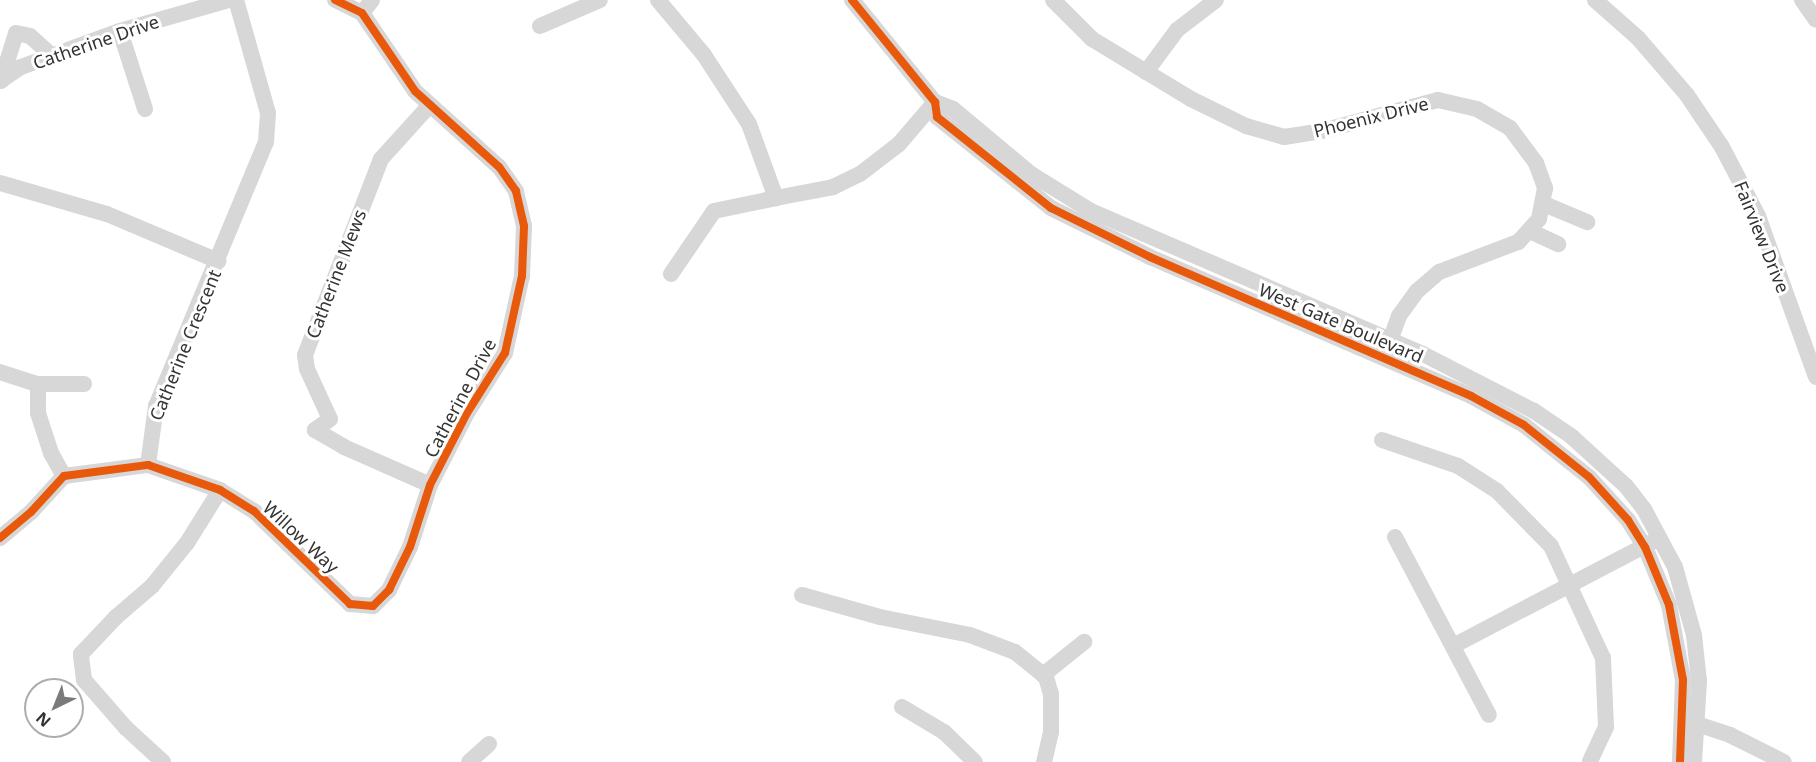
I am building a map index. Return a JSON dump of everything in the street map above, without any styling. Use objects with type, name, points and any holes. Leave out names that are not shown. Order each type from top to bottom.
[{"type":"street","name":"Catherine Drive","points":[[0,81],[21,67],[185,6],[229,0]]},
{"type":"street","name":"Catherine Crescent","points":[[148,465],[156,406],[266,142],[268,113],[236,0]]},
{"type":"street","name":"Catherine Drive","points":[[334,0],[367,6],[429,105],[499,167],[516,191],[524,226],[522,276],[505,354],[467,413],[430,485],[410,547],[390,590],[372,606],[358,608]]},
{"type":"street","points":[[540,26],[600,0]]},
{"type":"street","points":[[658,0],[704,55],[748,124],[776,198]]},
{"type":"street","name":"West Gate Boulevard","points":[[852,0],[935,102],[952,109],[1031,174],[1092,211],[1479,381],[1571,436],[1626,486],[1661,537],[1675,567],[1694,635],[1691,722],[1680,762]]},
{"type":"street","name":"Phoenix Drive","points":[[1053,0],[1092,39],[1146,72],[1246,126],[1284,137],[1438,100],[1477,109],[1510,128],[1536,163],[1545,188],[1544,204]]},
{"type":"street","points":[[1146,72],[1177,30],[1216,0]]},
{"type":"street","name":"Fairview Drive","points":[[1595,0],[1638,38],[1687,95],[1722,147],[1758,216],[1816,377]]},
{"type":"street","points":[[1802,0],[1816,20]]},
{"type":"street","points":[[120,31],[145,109]]},
{"type":"street","points":[[0,81],[16,33],[30,36],[52,56]]},
{"type":"street","points":[[671,274],[714,211],[833,187],[860,174],[899,144],[935,102]]},
{"type":"street","name":"West Gate Boulevard","points":[[935,102],[937,117],[1021,186],[1083,226],[1471,396],[1558,450],[1610,498],[1645,547],[1657,572],[1678,638],[1691,722],[1694,762]]},
{"type":"street","name":"Catherine Mews","points":[[429,105],[381,159],[305,355],[308,369],[330,419],[315,430],[430,485]]},
{"type":"street","name":"Catherine Crescent","points":[[0,183],[106,213],[218,261]]},
{"type":"street","points":[[1384,357],[1399,316],[1417,291],[1439,272],[1518,242],[1532,232],[1544,204],[1587,222]]},
{"type":"street","points":[[1532,232],[1558,244]]},
{"type":"street","points":[[0,372],[38,384],[84,384]]},
{"type":"street","points":[[0,538],[32,512],[64,476],[51,453],[38,413],[38,384]]},
{"type":"street","points":[[1382,440],[1458,466],[1497,491],[1551,546],[1571,582],[1603,658],[1606,727],[1590,762]]},
{"type":"street","name":"Willow Way","points":[[64,476],[148,465],[220,490],[254,512],[350,604],[358,608]]},
{"type":"street","points":[[164,762],[126,728],[84,680],[81,654],[116,617],[152,586],[187,543],[220,490]]},
{"type":"street","points":[[1395,537],[1489,715]]},
{"type":"street","points":[[1454,646],[1571,582],[1661,537]]},
{"type":"street","points":[[802,595],[993,642],[1015,651],[1044,675],[1052,713],[1044,762]]},
{"type":"street","points":[[1044,675],[1084,642]]},
{"type":"street","points":[[902,707],[944,732],[975,762]]},
{"type":"street","points":[[1691,722],[1784,762]]},
{"type":"street","points":[[469,762],[489,744]]},
{"type":"cycle path","points":[[0,538],[31,512],[64,476],[148,465],[220,490],[254,511],[350,604],[373,606],[389,590],[410,547],[430,485],[467,413],[505,353],[522,276],[524,226],[516,191],[499,167],[415,91],[362,13],[335,0]]},
{"type":"cycle path","points":[[852,0],[935,102],[937,117],[1051,208],[1150,257],[1471,396],[1524,425],[1589,477],[1628,520],[1645,547],[1669,605],[1683,680],[1680,762]]}]
